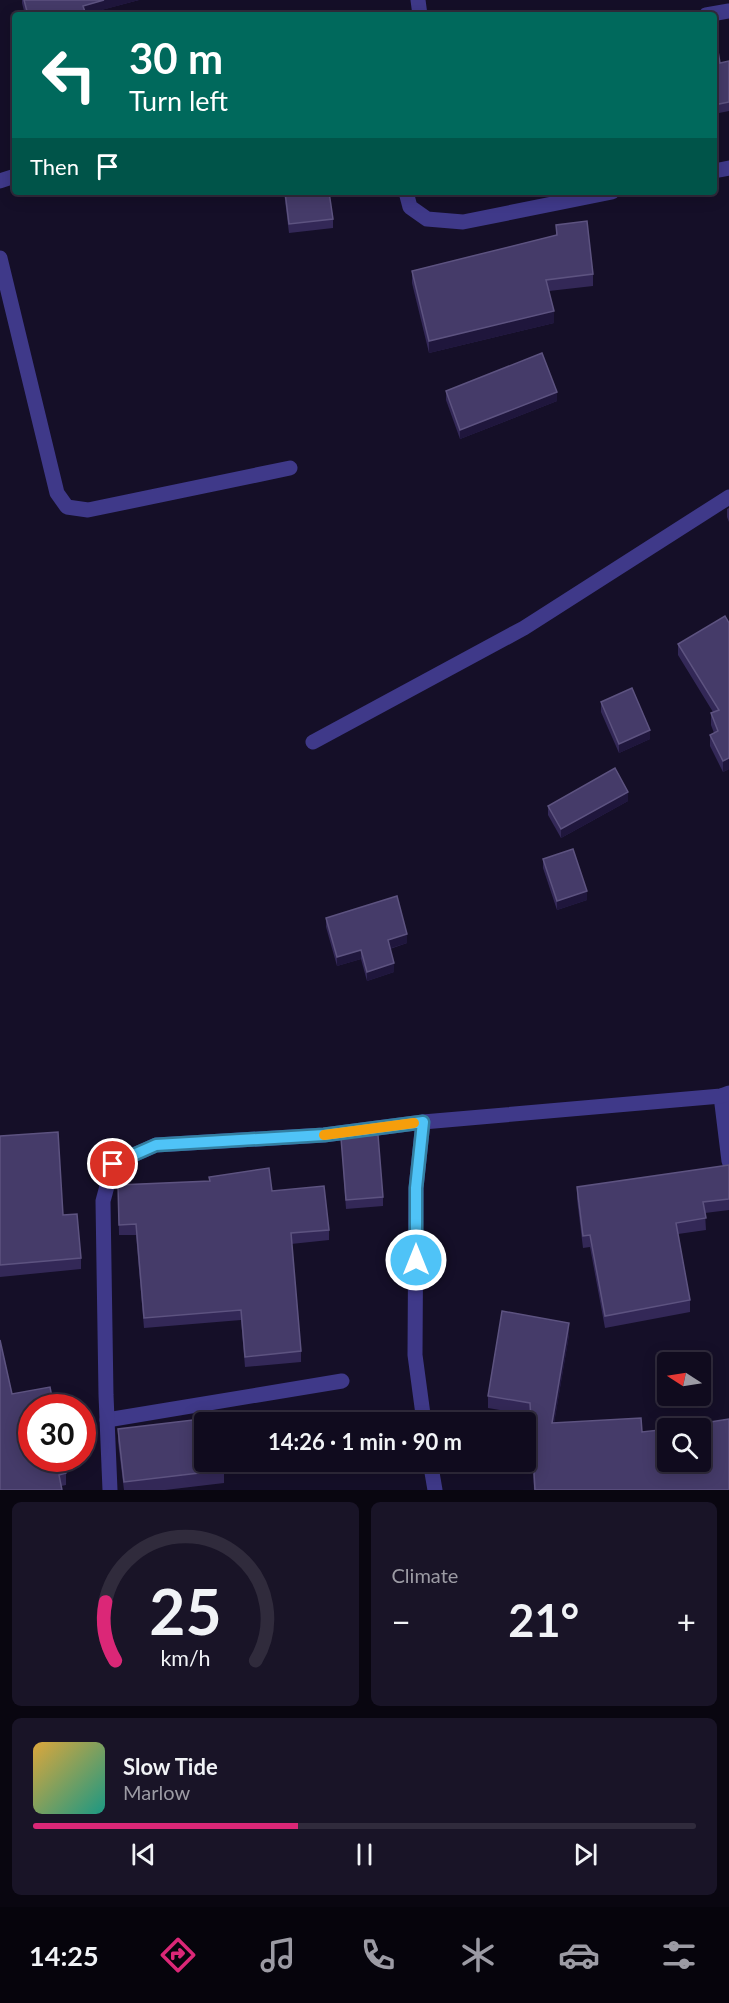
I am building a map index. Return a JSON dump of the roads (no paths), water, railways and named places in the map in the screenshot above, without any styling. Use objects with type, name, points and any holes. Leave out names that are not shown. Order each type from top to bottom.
[{"type":"street","points":[[407,195],[410,207],[427,219],[463,222],[597,195]]},
{"type":"street","points":[[0,258],[57,493],[67,507],[88,510],[290,468]]},
{"type":"street","points":[[313,742],[524,628],[729,496]]},
{"type":"street","points":[[110,1490],[103,1201],[113,1164],[156,1145],[324,1135],[423,1122],[725,1094],[729,1161]]},
{"type":"street","points":[[423,1122],[416,1188],[416,1354],[423,1412]]},
{"type":"street","points":[[107,1420],[342,1381]]},
{"type":"street","points":[[432,1472],[435,1490]]}]
